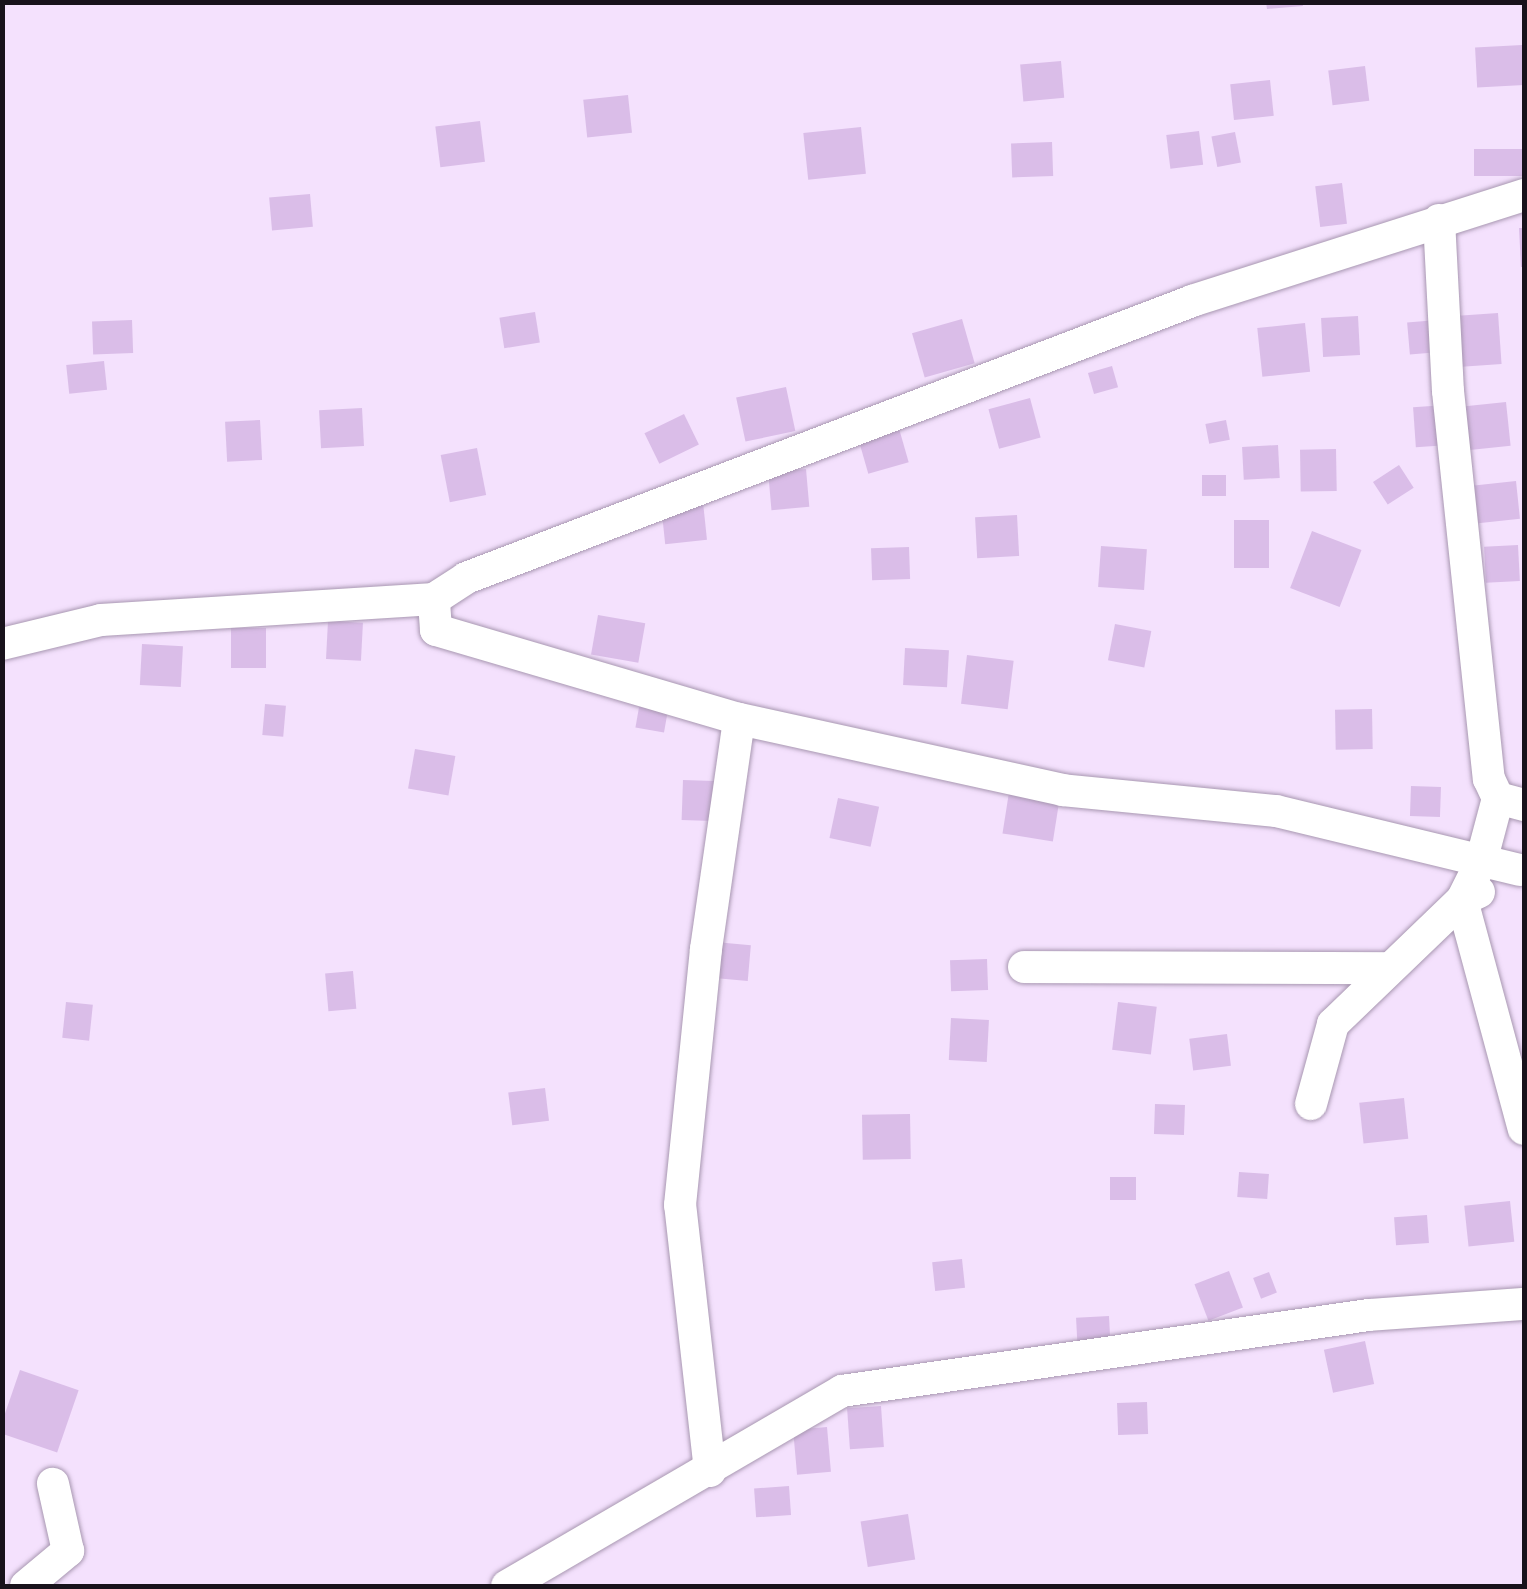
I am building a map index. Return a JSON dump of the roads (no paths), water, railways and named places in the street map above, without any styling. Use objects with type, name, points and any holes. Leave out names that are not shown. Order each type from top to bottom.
[{"type":"street","points":[[2,644],[101,620],[400,596],[434,600],[466,578],[1173,308],[1524,195]]},
{"type":"street","points":[[1438,220],[1460,507],[1489,779],[1511,802],[1462,900],[1524,1128]]},
{"type":"street","points":[[434,600],[436,630],[739,719],[1064,790],[1276,811],[1522,871]]},
{"type":"street","points":[[710,1471],[680,1206],[706,949],[739,719]]},
{"type":"street","points":[[1311,1104],[1333,1024],[1462,900],[1522,871]]},
{"type":"street","points":[[1024,968],[1389,968]]},
{"type":"street","points":[[507,1586],[607,1524],[710,1471],[842,1391],[1369,1315],[1524,1304]]},
{"type":"street","points":[[26,1586],[68,1551],[53,1484]]}]
